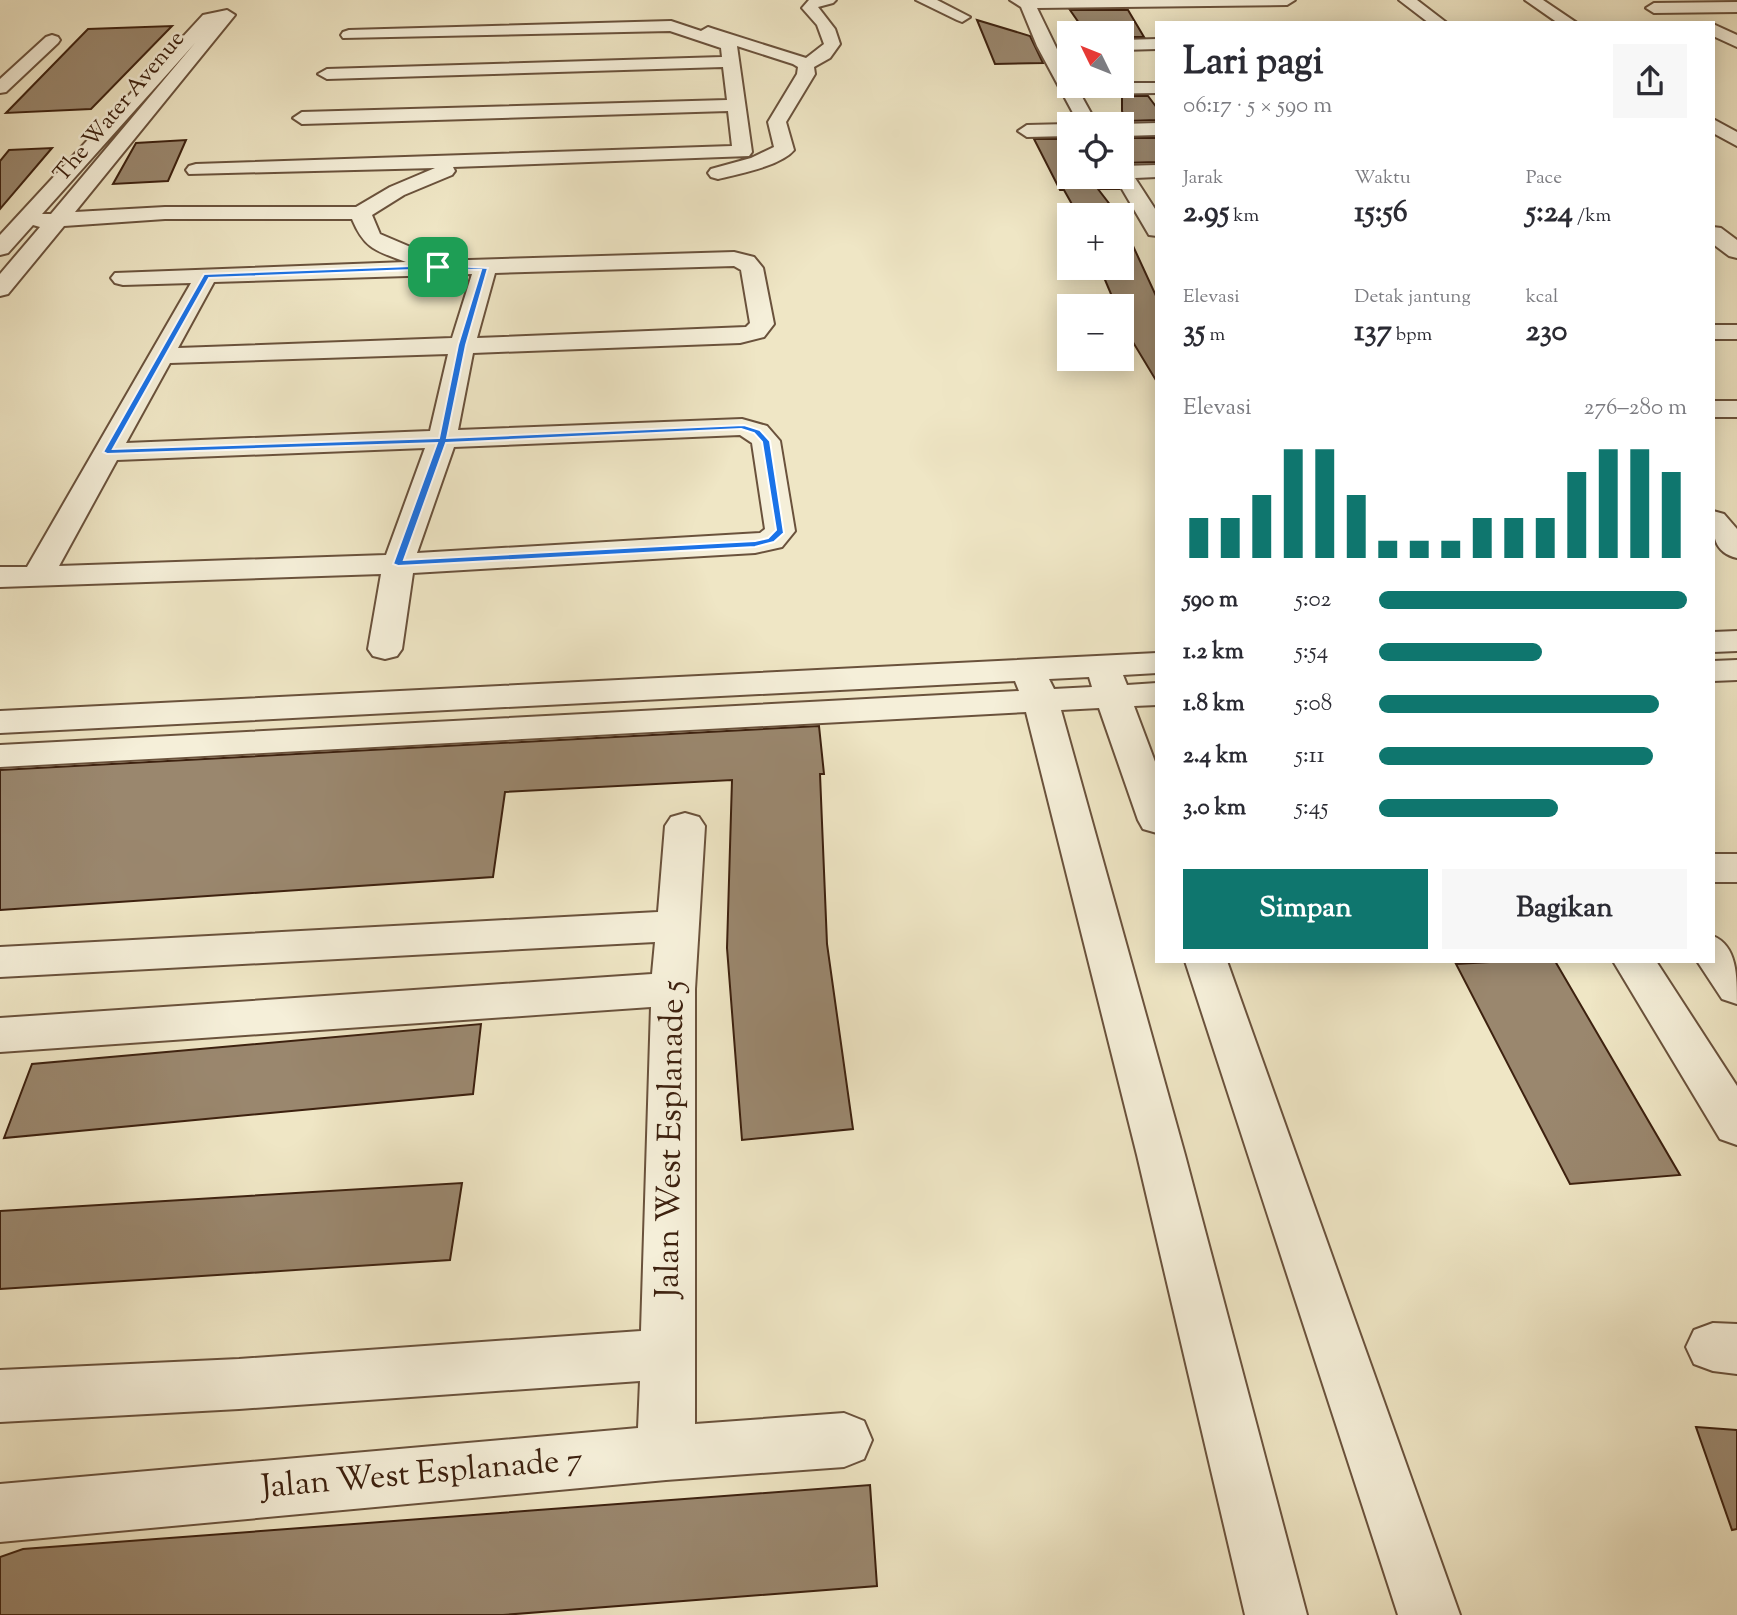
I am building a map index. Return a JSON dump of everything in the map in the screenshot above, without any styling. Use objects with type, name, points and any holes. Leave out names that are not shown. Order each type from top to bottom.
[{"type":"street","points":[[806,65],[824,54],[832,44],[820,16],[810,8],[811,4],[828,0]]},
{"type":"street","points":[[925,0],[962,17]]},
{"type":"street","points":[[1081,112],[1022,2],[1287,0]]},
{"type":"street","points":[[1407,0],[1436,21]]},
{"type":"street","points":[[1515,0],[1546,21]]},
{"type":"street","points":[[1533,0],[1566,21]]},
{"type":"street","points":[[1639,0],[1676,21]]},
{"type":"street","points":[[664,6],[699,29],[799,60],[806,65]]},
{"type":"street","points":[[1654,8],[1737,7]]},
{"type":"street","points":[[275,168],[362,11]]},
{"type":"street","name":"The Water Avenue","points":[[0,289],[227,15],[209,18],[7,232]]},
{"type":"street","points":[[195,170],[742,152],[729,45],[671,26],[321,85]]},
{"type":"street","points":[[1134,34],[1155,34]]},
{"type":"street","points":[[349,35],[731,62]]},
{"type":"street","points":[[0,88],[52,40]]},
{"type":"street","points":[[1043,41],[1057,41]]},
{"type":"street","points":[[1134,45],[1155,44]]},
{"type":"street","points":[[508,160],[535,49]]},
{"type":"street","points":[[716,174],[758,162],[784,150],[777,122],[806,74],[806,65]]},
{"type":"street","points":[[1134,80],[1155,80]]},
{"type":"street","points":[[1134,88],[1155,88]]},
{"type":"street","points":[[302,118],[517,124],[736,105]]},
{"type":"street","points":[[1715,112],[1737,125]]},
{"type":"street","points":[[1715,126],[1737,140]]},
{"type":"street","points":[[1134,130],[1155,129]]},
{"type":"street","points":[[1027,131],[1057,131]]},
{"type":"street","points":[[7,232],[165,213],[360,214],[397,191],[473,161]]},
{"type":"street","points":[[1134,172],[1155,171]]},
{"type":"street","points":[[1133,189],[1154,221]]},
{"type":"street","points":[[360,214],[371,238],[438,267]]},
{"type":"street","points":[[1715,234],[1737,251]]},
{"type":"street","points":[[123,278],[734,259],[746,262],[752,268],[762,324],[755,332],[740,336],[163,356]]},
{"type":"street","points":[[1715,263],[1737,262]]},
{"type":"street","points":[[385,649],[398,564],[442,440],[462,345],[485,268]]},
{"type":"street","points":[[38,575],[206,276]]},
{"type":"street","points":[[1715,332],[1737,331]]},
{"type":"street","points":[[1715,409],[1737,409]]},
{"type":"street","points":[[0,577],[398,564],[755,544],[771,540],[780,531],[766,441],[757,432],[741,426],[107,452]]},
{"type":"street","points":[[1715,511],[1737,510]]},
{"type":"street","points":[[1715,522],[1737,549]]},
{"type":"street","points":[[1715,642],[1737,641]]},
{"type":"street","points":[[0,756],[1107,680],[1155,664]]},
{"type":"street","points":[[1715,671],[1737,670]]},
{"type":"street","points":[[1107,680],[1155,693]]},
{"type":"street","points":[[1107,680],[1155,814]]},
{"type":"street","points":[[0,722],[1034,685]]},
{"type":"street","points":[[1034,685],[1161,1156],[1276,1615]]},
{"type":"street","name":"Jalan West Esplanade 5","points":[[666,1453],[673,989],[685,826]]},
{"type":"street","points":[[1715,868],[1737,867]]},
{"type":"street","points":[[0,962],[679,926]]},
{"type":"street","points":[[1715,954],[1737,988]]},
{"type":"street","points":[[1207,963],[1429,1615]]},
{"type":"street","points":[[1635,963],[1737,1126]]},
{"type":"street","points":[[0,1035],[673,989]]},
{"type":"street","points":[[0,1396],[239,1384],[668,1354]]},
{"type":"street","name":"Jalan West Esplanade 7","points":[[0,1513],[666,1453],[845,1440]]},
{"type":"building","points":[[1070,10],[1128,10],[1144,37],[1134,37],[1134,21],[1078,21]]},
{"type":"building","points":[[977,20],[1030,36],[1043,63],[995,64]]},
{"type":"building","points":[[172,26],[91,109],[6,113],[88,29]]},
{"type":"building","points":[[1148,96],[1155,105],[1155,120],[1134,121],[1134,112],[1122,112],[1122,98]]},
{"type":"building","points":[[1134,138],[1155,138],[1155,162],[1134,163]]},
{"type":"building","points":[[1034,139],[1057,139],[1057,184]]},
{"type":"building","points":[[186,140],[168,181],[113,184],[136,143]]},
{"type":"building","points":[[52,148],[0,209],[0,161],[9,150]]},
{"type":"building","points":[[1098,189],[1109,203],[1071,203],[1064,190],[1060,190]]},
{"type":"building","points":[[1134,248],[1155,294],[1155,379],[1134,344],[1134,294],[1111,294],[1105,280],[1134,280]]},
{"type":"building","points":[[819,726],[824,774],[820,774],[827,944],[853,1129],[742,1140],[727,948],[732,780],[505,792],[493,877],[0,910],[0,770]]},
{"type":"building","points":[[1556,963],[1680,1175],[1570,1184],[1456,964]]},
{"type":"building","points":[[481,1024],[473,1094],[4,1138],[32,1064]]},
{"type":"building","points":[[462,1183],[450,1260],[0,1289],[0,1211]]},
{"type":"building","points":[[1696,1427],[1737,1430],[1737,1529],[1732,1530]]},
{"type":"building","points":[[870,1485],[877,1586],[503,1615],[0,1615],[0,1557],[23,1549]]},
{"type":"route","points":[[438,267],[206,276],[107,452],[442,440],[741,426],[757,432],[766,441],[780,531],[771,540],[755,544],[398,564],[442,440],[462,345],[485,268],[438,267]]}]
